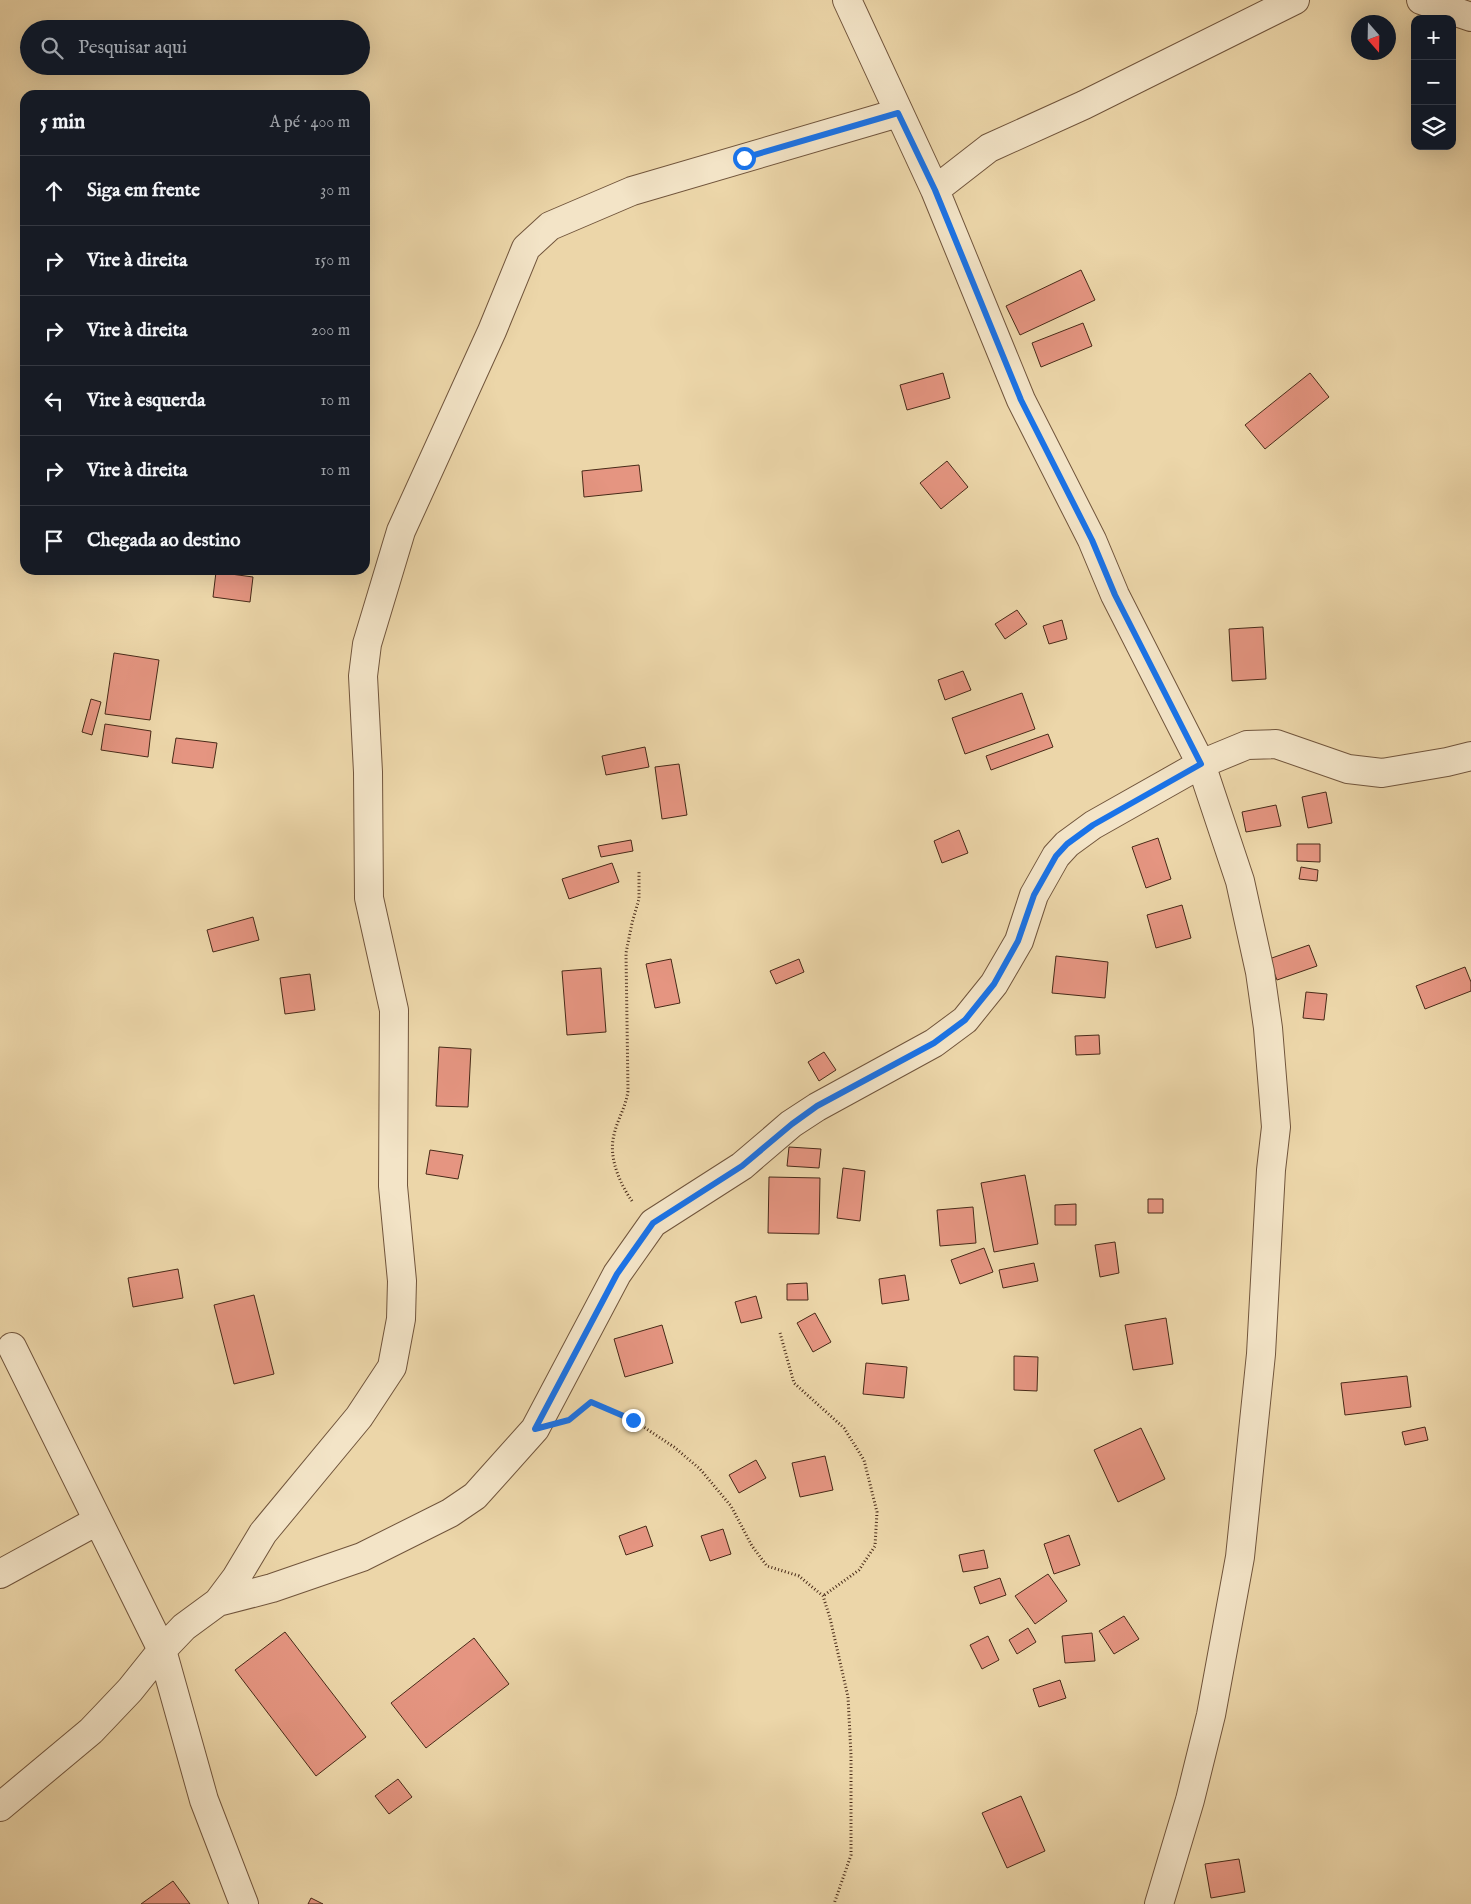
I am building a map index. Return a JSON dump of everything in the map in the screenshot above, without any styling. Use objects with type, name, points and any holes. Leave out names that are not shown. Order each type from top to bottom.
[{"type":"street","points":[[848,0],[898,113],[935,190],[1021,400],[1092,540],[1115,595],[1201,764],[1240,881],[1260,972],[1268,1028],[1276,1127],[1271,1170],[1261,1354],[1240,1557],[1211,1715],[1190,1800],[1159,1904]]},
{"type":"street","points":[[935,190],[989,148],[1077,108],[1295,0]]},
{"type":"street","points":[[1421,0],[1471,17]]},
{"type":"street","points":[[0,1806],[46,1766],[91,1731],[130,1690],[162,1650],[184,1627],[218,1602],[236,1578],[264,1533],[359,1417],[392,1367],[401,1319],[402,1281],[393,1186],[394,1010],[369,898],[368,772],[363,676],[367,644],[401,531],[492,331],[526,248],[550,226],[632,191],[898,113]]},
{"type":"street","points":[[218,1602],[272,1588],[362,1557],[450,1513],[475,1496],[535,1429],[617,1274],[653,1223],[742,1166],[792,1124],[817,1106],[934,1043],[965,1020],[1002,970],[1018,941],[1034,895],[1056,856],[1067,844],[1093,825],[1201,764],[1247,745],[1276,744],[1348,768],[1382,773],[1471,756]]},
{"type":"street","points":[[12,1347],[162,1650],[204,1800],[244,1904]]},
{"type":"street","points":[[0,1574],[97,1521]]},
{"type":"path","points":[[639,871],[639,899],[626,952],[628,1091],[626,1107],[613,1138],[614,1164],[620,1181],[631,1200],[653,1223]]},
{"type":"path","points":[[780,1333],[794,1383],[844,1428],[864,1460],[877,1512],[875,1546],[859,1570],[823,1596]]},
{"type":"path","points":[[535,1429],[569,1420],[591,1402],[633,1420],[674,1447],[700,1469],[731,1506],[752,1546],[767,1566],[799,1576],[823,1596],[830,1618],[848,1697],[851,1755],[851,1855],[834,1904]]},
{"type":"building","points":[[1081,270],[1095,300],[1020,335],[1006,306]]},
{"type":"building","points":[[1083,323],[1092,346],[1041,367],[1032,343]]},
{"type":"building","points":[[943,373],[950,398],[907,410],[900,385]]},
{"type":"building","points":[[1310,373],[1329,397],[1265,449],[1245,425]]},
{"type":"building","points":[[947,461],[968,487],[941,509],[920,483]]},
{"type":"building","points":[[639,465],[642,491],[584,497],[582,471]]},
{"type":"building","points":[[216,575],[253,577],[250,602],[213,597]]},
{"type":"building","points":[[1017,610],[1027,624],[1005,639],[995,624]]},
{"type":"building","points":[[1062,620],[1067,639],[1049,644],[1043,626]]},
{"type":"building","points":[[1263,627],[1266,679],[1232,681],[1229,629]]},
{"type":"building","points":[[114,653],[159,660],[150,720],[105,714]]},
{"type":"building","points":[[963,671],[971,690],[945,700],[938,680]]},
{"type":"building","points":[[1022,693],[1035,729],[965,754],[952,718]]},
{"type":"building","points":[[91,699],[101,702],[92,735],[82,732]]},
{"type":"building","points":[[105,724],[151,731],[148,757],[101,750]]},
{"type":"building","points":[[1048,734],[1053,747],[991,770],[986,756]]},
{"type":"building","points":[[176,738],[217,743],[213,768],[172,763]]},
{"type":"building","points":[[645,747],[649,767],[606,775],[602,756]]},
{"type":"building","points":[[679,764],[687,815],[662,819],[655,767]]},
{"type":"building","points":[[1326,792],[1332,823],[1308,828],[1302,797]]},
{"type":"building","points":[[1276,805],[1281,826],[1246,832],[1242,812]]},
{"type":"building","points":[[959,830],[968,853],[942,863],[934,841]]},
{"type":"building","points":[[1158,838],[1171,879],[1146,888],[1132,847]]},
{"type":"building","points":[[631,840],[633,851],[601,857],[598,846]]},
{"type":"building","points":[[1297,844],[1320,844],[1320,862],[1297,861]]},
{"type":"building","points":[[612,863],[619,882],[569,899],[562,879]]},
{"type":"building","points":[[1301,867],[1318,870],[1317,881],[1299,879]]},
{"type":"building","points":[[1182,905],[1191,938],[1156,948],[1147,915]]},
{"type":"building","points":[[253,917],[259,940],[213,952],[207,930]]},
{"type":"building","points":[[1309,945],[1317,966],[1277,980],[1269,959]]},
{"type":"building","points":[[1056,956],[1108,962],[1105,998],[1052,993]]},
{"type":"building","points":[[671,959],[680,1003],[655,1008],[646,964]]},
{"type":"building","points":[[799,959],[804,972],[776,984],[770,971]]},
{"type":"building","points":[[1465,967],[1471,982],[1471,991],[1425,1009],[1416,986]]},
{"type":"building","points":[[601,968],[606,1032],[567,1035],[562,971]]},
{"type":"building","points":[[310,974],[315,1010],[285,1014],[280,978]]},
{"type":"building","points":[[1306,992],[1327,994],[1324,1020],[1303,1018]]},
{"type":"building","points":[[1099,1035],[1100,1054],[1076,1055],[1075,1036]]},
{"type":"building","points":[[439,1047],[471,1049],[468,1107],[436,1106]]},
{"type":"building","points":[[824,1052],[836,1070],[819,1081],[808,1062]]},
{"type":"building","points":[[789,1147],[821,1149],[819,1168],[787,1166]]},
{"type":"building","points":[[430,1150],[463,1155],[458,1179],[426,1174]]},
{"type":"building","points":[[843,1168],[865,1171],[860,1221],[837,1218]]},
{"type":"building","points":[[1025,1175],[1038,1244],[994,1252],[981,1183]]},
{"type":"building","points":[[769,1177],[820,1178],[819,1234],[768,1233]]},
{"type":"building","points":[[1148,1199],[1163,1199],[1163,1213],[1148,1213]]},
{"type":"building","points":[[1076,1204],[1076,1225],[1055,1225],[1055,1205]]},
{"type":"building","points":[[973,1207],[976,1243],[940,1246],[937,1210]]},
{"type":"building","points":[[1115,1242],[1119,1273],[1100,1277],[1095,1245]]},
{"type":"building","points":[[984,1248],[993,1272],[960,1284],[951,1260]]},
{"type":"building","points":[[1034,1263],[1038,1281],[1003,1288],[999,1270]]},
{"type":"building","points":[[178,1269],[183,1298],[133,1307],[128,1278]]},
{"type":"building","points":[[905,1275],[909,1300],[882,1304],[879,1279]]},
{"type":"building","points":[[807,1283],[808,1300],[787,1300],[787,1284]]},
{"type":"building","points":[[254,1295],[274,1374],[234,1384],[214,1305]]},
{"type":"building","points":[[756,1296],[762,1318],[741,1323],[735,1302]]},
{"type":"building","points":[[815,1313],[831,1342],[813,1352],[797,1323]]},
{"type":"building","points":[[1166,1318],[1173,1364],[1133,1370],[1125,1325]]},
{"type":"building","points":[[662,1325],[673,1363],[625,1377],[614,1339]]},
{"type":"building","points":[[1014,1356],[1038,1357],[1037,1391],[1014,1390]]},
{"type":"building","points":[[866,1363],[907,1367],[904,1398],[863,1394]]},
{"type":"building","points":[[1407,1376],[1411,1407],[1345,1415],[1341,1383]]},
{"type":"building","points":[[1425,1427],[1428,1440],[1405,1445],[1402,1432]]},
{"type":"building","points":[[1141,1428],[1165,1479],[1118,1502],[1094,1450]]},
{"type":"building","points":[[825,1456],[833,1490],[800,1497],[792,1463]]},
{"type":"building","points":[[756,1460],[766,1478],[739,1493],[729,1475]]},
{"type":"building","points":[[646,1526],[653,1546],[626,1555],[619,1536]]},
{"type":"building","points":[[723,1529],[731,1554],[710,1561],[701,1536]]},
{"type":"building","points":[[1069,1535],[1080,1565],[1054,1574],[1044,1544]]},
{"type":"building","points":[[984,1550],[988,1568],[963,1572],[959,1555]]},
{"type":"building","points":[[1048,1574],[1067,1601],[1035,1624],[1015,1596]]},
{"type":"building","points":[[1000,1578],[1006,1595],[980,1604],[974,1587]]},
{"type":"building","points":[[1124,1616],[1139,1639],[1114,1654],[1099,1631]]},
{"type":"building","points":[[1028,1628],[1036,1642],[1017,1654],[1009,1640]]},
{"type":"building","points":[[285,1632],[366,1737],[316,1776],[235,1670]]},
{"type":"building","points":[[1092,1633],[1095,1661],[1065,1663],[1062,1636]]},
{"type":"building","points":[[988,1636],[999,1660],[982,1669],[970,1645]]},
{"type":"building","points":[[474,1638],[509,1684],[426,1748],[391,1703]]},
{"type":"building","points":[[1060,1680],[1066,1698],[1039,1707],[1033,1689]]},
{"type":"building","points":[[398,1779],[412,1797],[389,1814],[375,1796]]},
{"type":"building","points":[[1021,1796],[1045,1851],[1007,1868],[982,1813]]},
{"type":"building","points":[[1239,1859],[1245,1892],[1211,1898],[1205,1864]]},
{"type":"building","points":[[173,1881],[190,1904],[141,1904]]},
{"type":"building","points":[[311,1898],[323,1904],[308,1904]]},
{"type":"route","points":[[633,1420],[591,1402],[569,1420],[535,1429],[598,1314],[617,1274],[653,1223],[742,1166],[792,1124],[817,1106],[934,1043],[965,1020],[994,984],[1018,941],[1034,895],[1046,871],[1067,844],[1093,825],[1201,764],[1115,595],[1092,540],[1066,493],[1021,400],[969,278],[935,190],[898,113],[744,158]]}]
